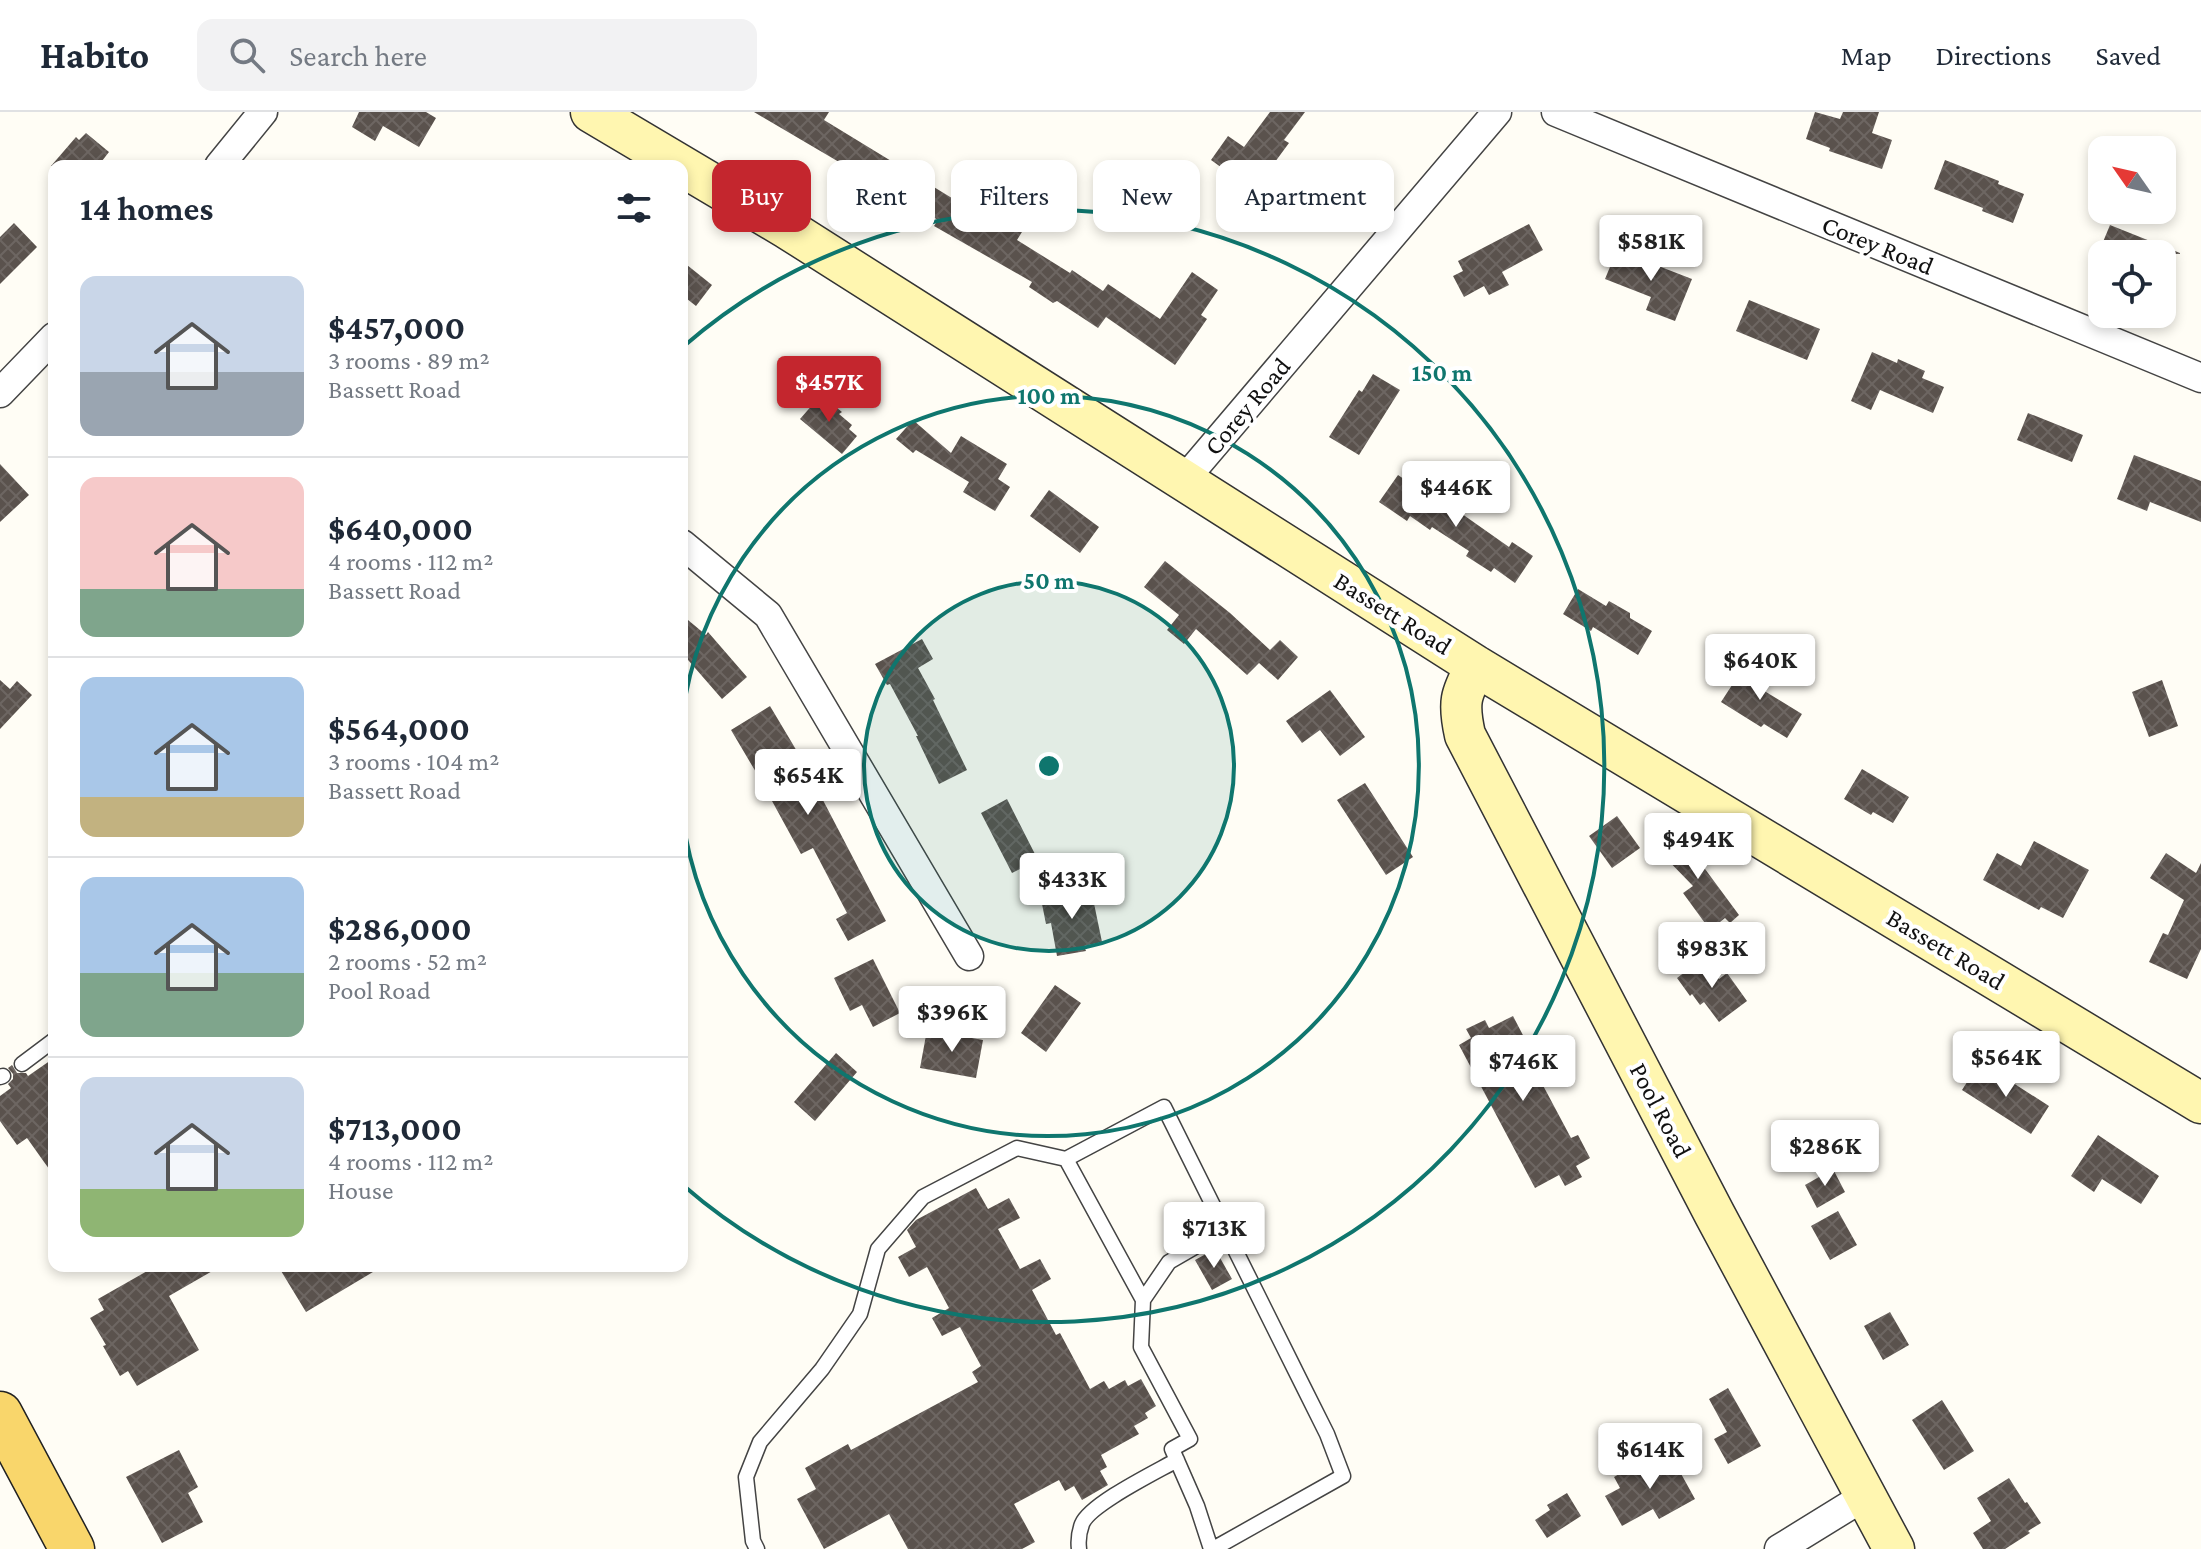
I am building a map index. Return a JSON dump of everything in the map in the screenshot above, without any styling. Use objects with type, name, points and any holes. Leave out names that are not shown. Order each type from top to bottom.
[{"type":"main road","points":[[0,1414],[72,1549]]},
{"type":"street","points":[[225,160],[263,112]]},
{"type":"street","name":"Bassett Road","points":[[591,112],[672,160]]},
{"type":"street","name":"Corey Road","points":[[1184,480],[1497,112]]},
{"type":"street","name":"Corey Road","points":[[1556,112],[2201,378]]},
{"type":"street","name":"Bassett Road","points":[[688,170],[788,229],[1476,666],[2201,1103]]},
{"type":"street","points":[[3,385],[48,343]]},
{"type":"street","points":[[688,549],[768,615],[969,956]]},
{"type":"street","name":"Pool Road","points":[[1476,666],[1463,689],[1460,712],[1465,735],[1715,1215],[1894,1549]]},
{"type":"street","points":[[1779,1549],[1865,1496]]},
{"type":"lane","points":[[22,1064],[48,1044]]},
{"type":"lane","points":[[757,1549],[753,1541],[746,1477],[760,1442],[822,1369],[860,1314],[878,1249],[923,1197],[1017,1148],[1066,1159],[1164,1107],[1327,1434],[1343,1476],[1212,1549],[1172,1449],[1190,1439],[1141,1347],[1143,1300],[1066,1159]]},
{"type":"lane","points":[[1143,1300],[1169,1262],[1226,1229]]},
{"type":"lane","points":[[1079,1549],[1082,1521],[1095,1507],[1177,1460]]},
{"type":"building","points":[[359,112],[426,112],[436,118],[419,147],[383,126],[375,141],[352,127]]},
{"type":"building","points":[[754,112],[829,112],[824,120],[890,160],[836,160]]},
{"type":"building","points":[[1270,112],[1305,112],[1284,140],[1289,143],[1276,160],[1216,160],[1216,164],[1211,160],[1228,136],[1244,147]]},
{"type":"building","points":[[1815,112],[1840,119],[1843,112],[1879,112],[1872,133],[1892,140],[1882,169],[1829,151],[1830,148],[1806,139]]},
{"type":"building","points":[[86,133],[109,152],[103,160],[56,160],[76,137],[79,140]]},
{"type":"building","points":[[1945,160],[2024,194],[2013,223],[1934,189]]},
{"type":"building","points":[[935,188],[951,198],[951,232],[1022,232],[1017,240],[1103,291],[1108,284],[1160,319],[1192,272],[1218,290],[1201,315],[1207,319],[1175,365],[1106,317],[1098,328],[1057,301],[1053,303],[1029,287],[1032,282],[935,227],[938,220],[935,218]]},
{"type":"building","points":[[14,223],[37,247],[0,284],[0,237]]},
{"type":"building","points":[[1529,224],[1543,250],[1502,272],[1509,285],[1489,295],[1484,286],[1464,297],[1453,276],[1463,271],[1458,261]]},
{"type":"building","points":[[2110,225],[2148,240],[2104,240]]},
{"type":"building","points":[[1617,250],[1692,279],[1675,321],[1646,310],[1651,297],[1605,279]]},
{"type":"building","points":[[688,266],[712,285],[696,306],[688,300]]},
{"type":"building","points":[[1749,300],[1820,329],[1807,360],[1736,331]]},
{"type":"building","points":[[1872,352],[1925,371],[1922,378],[1944,387],[1933,413],[1880,390],[1871,410],[1851,401]]},
{"type":"building","points":[[1373,374],[1400,390],[1359,455],[1329,437]]},
{"type":"building","points":[[821,395],[842,412],[839,414],[852,425],[849,429],[857,436],[842,454],[800,419]]},
{"type":"building","points":[[2028,413],[2083,435],[2072,462],[2017,440]]},
{"type":"building","points":[[913,420],[951,453],[961,436],[1007,464],[998,479],[1010,487],[995,511],[963,492],[969,482],[916,450],[913,453],[896,439]]},
{"type":"building","points":[[2134,455],[2201,481],[2201,522],[2150,502],[2147,511],[2117,499]]},
{"type":"building","points":[[0,464],[29,495],[0,522]]},
{"type":"building","points":[[1398,475],[1426,494],[1428,490],[1509,547],[1512,542],[1533,556],[1515,583],[1494,568],[1491,572],[1466,556],[1469,551],[1432,527],[1430,530],[1410,516],[1407,521],[1379,502]]},
{"type":"building","points":[[1049,490],[1099,527],[1080,553],[1030,516]]},
{"type":"building","points":[[1165,561],[1270,650],[1280,640],[1298,657],[1278,680],[1259,663],[1247,675],[1196,629],[1184,644],[1167,630],[1179,615],[1144,587]]},
{"type":"building","points":[[1578,589],[1606,606],[1609,601],[1652,631],[1638,655],[1593,627],[1591,631],[1563,614]]},
{"type":"building","points":[[688,620],[706,635],[708,632],[747,677],[722,699],[688,660]]},
{"type":"building","points":[[922,639],[933,659],[918,668],[967,770],[939,784],[918,736],[890,684],[887,685],[875,664]]},
{"type":"building","points":[[1747,662],[1769,675],[1761,689],[1802,714],[1787,738],[1764,724],[1761,727],[1721,702]]},
{"type":"building","points":[[0,680],[10,689],[17,681],[32,695],[0,729]]},
{"type":"building","points":[[2162,680],[2178,726],[2149,737],[2132,692]]},
{"type":"building","points":[[1330,690],[1365,737],[1340,756],[1320,730],[1302,743],[1286,721]]},
{"type":"building","points":[[770,706],[801,758],[886,921],[848,941],[836,919],[847,913],[813,848],[801,854],[731,730]]},
{"type":"building","points":[[1862,769],[1909,797],[1893,823],[1873,812],[1871,815],[1844,799]]},
{"type":"building","points":[[1365,783],[1413,857],[1386,875],[1337,800]]},
{"type":"building","points":[[1007,799],[1038,860],[1012,873],[981,813]]},
{"type":"building","points":[[1617,816],[1640,848],[1612,868],[1589,836]]},
{"type":"building","points":[[1679,828],[1696,845],[1691,850],[1739,915],[1730,923],[1725,918],[1710,930],[1683,893],[1693,886],[1657,849]]},
{"type":"building","points":[[2034,841],[2089,870],[2063,918],[2041,907],[2039,910],[1983,880],[1997,853],[2021,866]]},
{"type":"building","points":[[2166,853],[2196,873],[2201,863],[2201,949],[2187,979],[2149,962],[2163,933],[2168,935],[2184,900],[2150,878]]},
{"type":"building","points":[[1091,889],[1102,942],[1084,946],[1086,951],[1057,956],[1051,923],[1046,924],[1041,899]]},
{"type":"building","points":[[1703,958],[1719,979],[1727,973],[1747,1001],[1719,1022],[1704,1002],[1700,1005],[1692,994],[1690,996],[1677,978]]},
{"type":"building","points":[[873,959],[900,1013],[873,1027],[862,1005],[850,1011],[834,978]]},
{"type":"building","points":[[1055,985],[1081,1003],[1046,1052],[1021,1033]]},
{"type":"building","points":[[1513,1016],[1526,1041],[1521,1044],[1571,1138],[1578,1135],[1590,1158],[1576,1166],[1582,1177],[1565,1186],[1559,1175],[1535,1188],[1459,1045],[1471,1038],[1466,1029],[1485,1020],[1489,1028]]},
{"type":"building","points":[[927,1030],[983,1040],[976,1078],[920,1068]]},
{"type":"building","points":[[836,1053],[857,1072],[815,1121],[794,1102]]},
{"type":"building","points":[[48,1062],[48,1168],[27,1138],[17,1145],[0,1121],[0,1096],[11,1088],[8,1084],[13,1079],[8,1068],[12,1065],[17,1073],[28,1076]]},
{"type":"building","points":[[1978,1065],[2049,1106],[2031,1134],[1962,1090]]},
{"type":"building","points":[[2098,1135],[2159,1176],[2141,1204],[2102,1179],[2094,1192],[2071,1176]]},
{"type":"building","points":[[1833,1169],[1845,1192],[1817,1208],[1805,1185]]},
{"type":"building","points":[[976,1188],[988,1209],[1009,1198],[1020,1218],[998,1229],[1020,1269],[1040,1259],[1051,1279],[1032,1290],[1056,1335],[1060,1333],[1090,1389],[1104,1381],[1109,1389],[1125,1380],[1128,1386],[1141,1379],[1156,1406],[1145,1413],[1148,1418],[1134,1426],[1139,1434],[1101,1455],[1107,1467],[1100,1471],[1108,1485],[1082,1500],[1074,1486],[1065,1491],[1059,1480],[1014,1504],[1035,1542],[1022,1549],[908,1549],[889,1514],[824,1549],[797,1499],[816,1489],[805,1468],[848,1444],[851,1450],[978,1382],[972,1372],[981,1366],[960,1327],[942,1336],[932,1318],[949,1308],[927,1267],[909,1277],[898,1257],[916,1247],[907,1230],[916,1220]]},
{"type":"building","points":[[1838,1211],[1857,1245],[1830,1260],[1811,1226]]},
{"type":"building","points":[[1215,1249],[1232,1279],[1212,1290],[1195,1260]]},
{"type":"building","points":[[145,1272],[211,1272],[169,1296],[199,1350],[137,1386],[128,1371],[120,1376],[90,1318],[104,1310],[98,1299]]},
{"type":"building","points":[[282,1272],[373,1272],[306,1312]]},
{"type":"building","points":[[1890,1312],[1909,1345],[1883,1360],[1864,1326]]},
{"type":"building","points":[[1728,1388],[1761,1446],[1728,1464],[1714,1439],[1727,1432],[1709,1399]]},
{"type":"building","points":[[1942,1400],[1974,1451],[1944,1470],[1912,1420]]},
{"type":"building","points":[[179,1450],[198,1487],[188,1493],[203,1522],[162,1543],[126,1477]]},
{"type":"building","points":[[1669,1452],[1695,1499],[1659,1519],[1653,1509],[1622,1526],[1605,1496],[1620,1488],[1614,1477],[1630,1468],[1632,1472]]},
{"type":"building","points":[[2009,1478],[2041,1523],[2005,1549],[1983,1549],[1973,1533],[1991,1521],[1977,1498]]},
{"type":"building","points":[[1567,1493],[1581,1516],[1547,1538],[1535,1520],[1550,1510],[1547,1505]]}]
